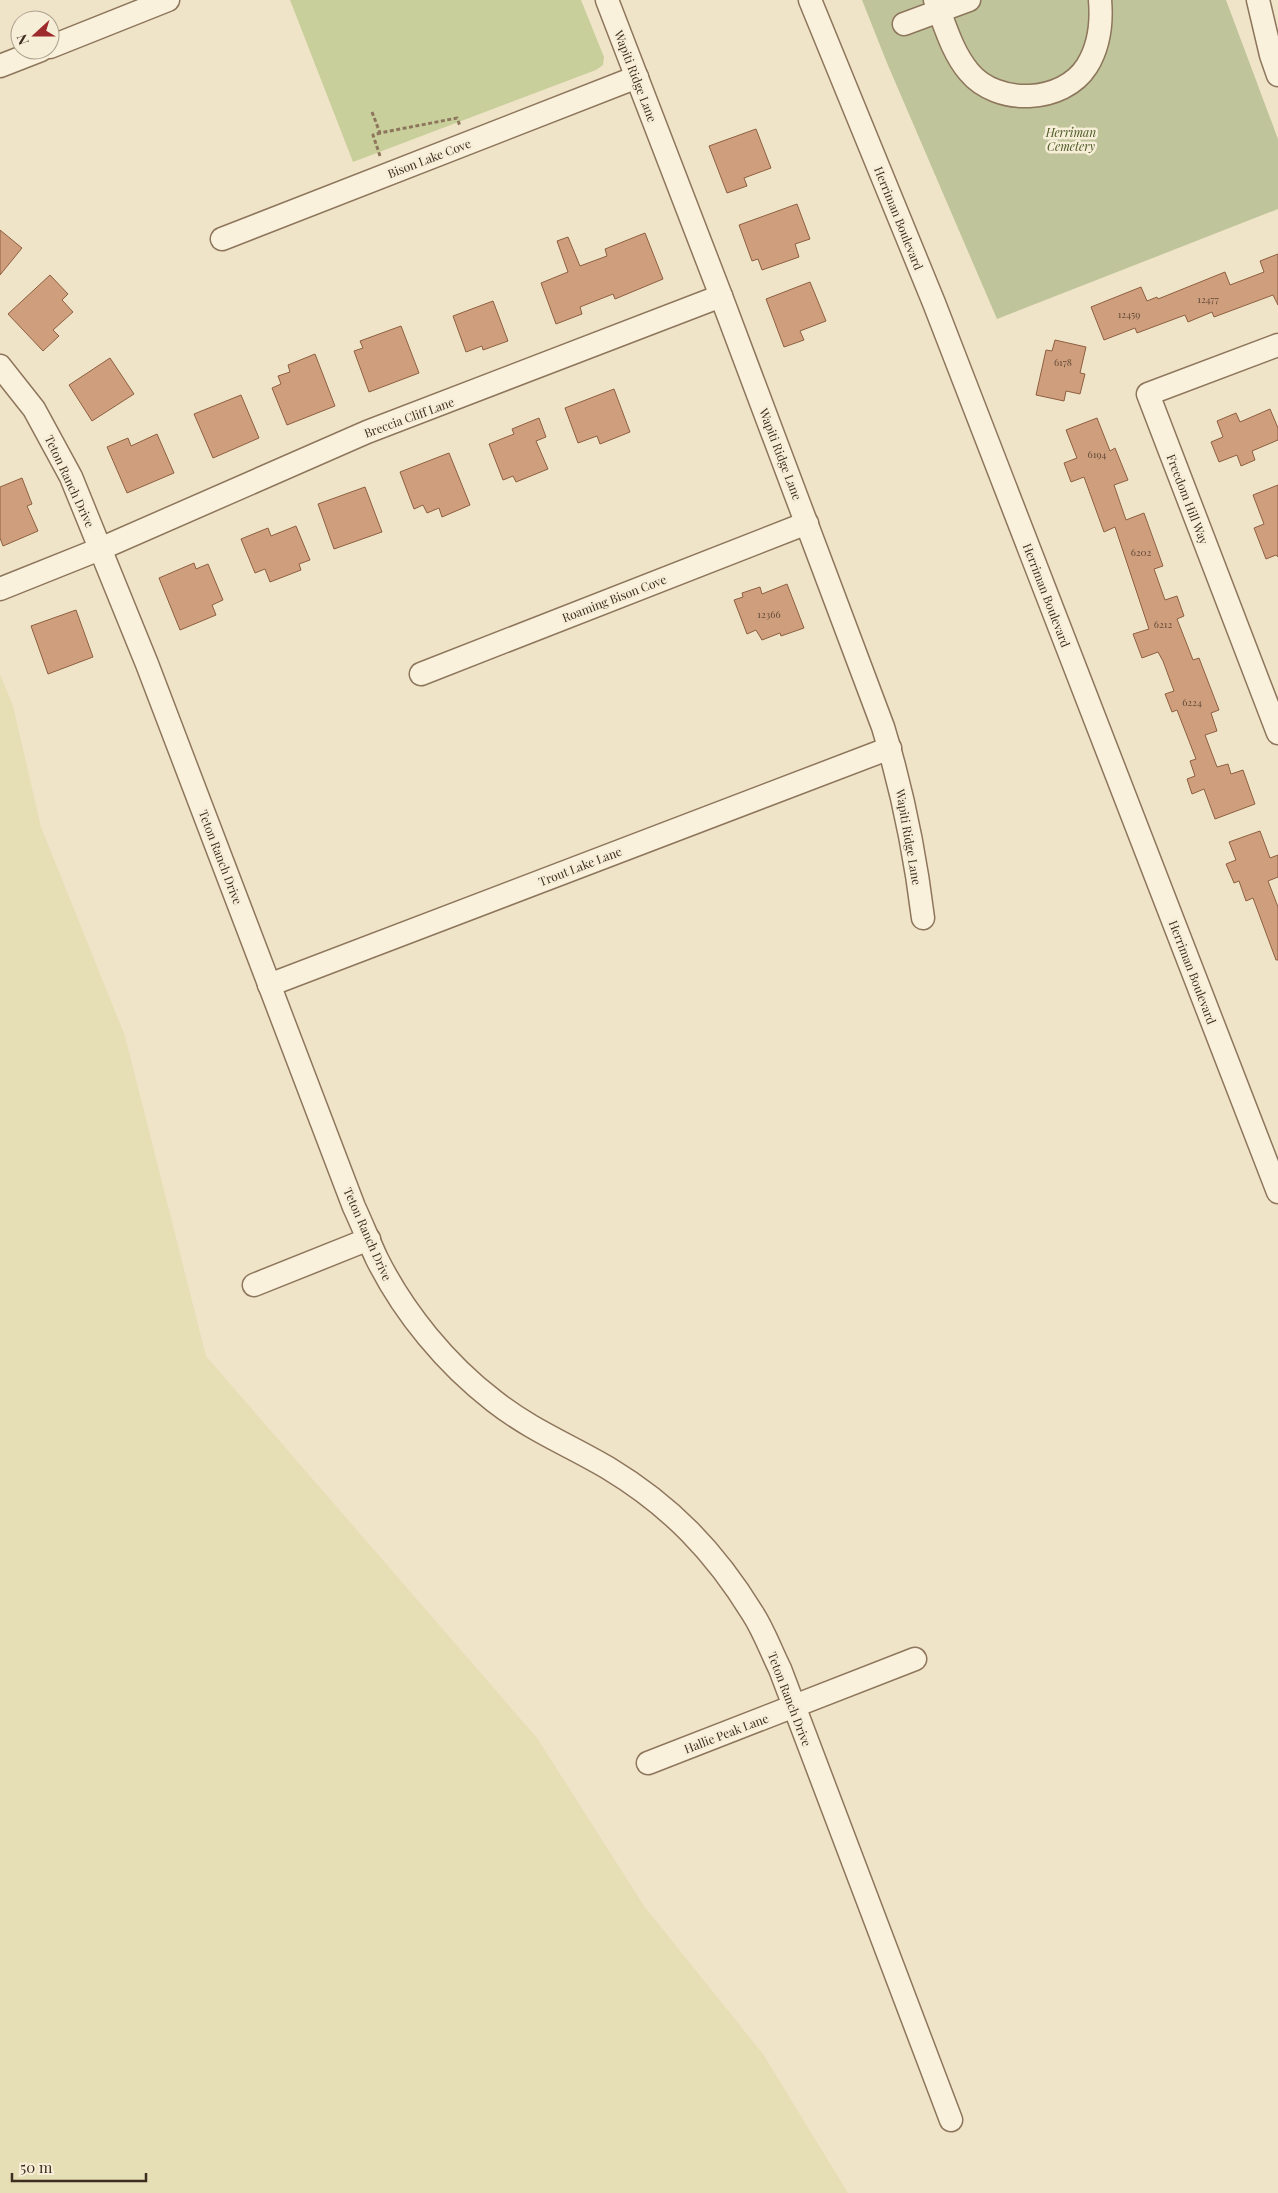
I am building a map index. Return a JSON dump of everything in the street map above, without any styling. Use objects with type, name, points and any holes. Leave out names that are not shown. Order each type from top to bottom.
[{"type":"street","points":[[60,42],[168,0]]},
{"type":"street","name":"Wapiti Ridge Lane","points":[[607,0],[722,296],[864,673],[890,748],[917,873],[923,918]]},
{"type":"street","name":"Herriman Boulevard","points":[[810,0],[934,303],[1278,1192]]},
{"type":"street","points":[[904,24],[937,5],[969,0]]},
{"type":"street","points":[[937,5],[956,52],[970,74],[996,92],[1023,97],[1049,93],[1071,82],[1086,68],[1096,48],[1102,22],[1100,0]]},
{"type":"street","points":[[1258,0],[1276,61]]},
{"type":"street","points":[[0,66],[15,60]]},
{"type":"street","name":"Bison Lake Cove","points":[[222,239],[637,77]]},
{"type":"street","name":"Breccia Cliff Lane","points":[[0,590],[358,435],[722,296]]},
{"type":"street","name":"Freedom Hill Way","points":[[1278,345],[1148,394],[1278,733]]},
{"type":"street","name":"Teton Ranch Drive","points":[[0,366],[34,409],[56,446],[71,477],[147,664],[354,1207],[381,1266],[408,1310],[433,1342],[456,1367],[493,1401],[532,1429],[608,1468],[643,1492],[682,1522],[734,1585],[754,1616],[780,1669],[951,2120]]},
{"type":"street","name":"Roaming Bison Cove","points":[[421,674],[807,522]]},
{"type":"street","name":"Trout Lake Lane","points":[[270,985],[890,748]]},
{"type":"street","points":[[254,1285],[369,1239]]},
{"type":"street","name":"Hallie Peak Lane","points":[[648,1763],[915,1659]]},
{"type":"path","points":[[372,112],[380,133]]},
{"type":"path","points":[[380,157],[373,135],[457,118],[460,126]]},
{"type":"shaded area","points":[[0,674],[13,706],[41,827],[125,1036],[206,1356],[537,1738],[644,1906],[763,2054],[848,2193],[0,2193]]},
{"type":"green space","points":[[290,0],[581,0],[604,57],[603,65],[596,70],[353,162]]},
{"type":"green space","name":"Herriman Cemetery","points":[[862,0],[1226,0],[1278,139],[1278,209],[997,319],[887,63]]},
{"type":"building","points":[[756,129],[771,168],[744,178],[747,186],[727,193],[709,146]]},
{"type":"building","points":[[797,204],[810,239],[795,244],[799,257],[762,270],[758,259],[752,261],[739,225]]},
{"type":"building","points":[[0,230],[22,248],[0,275]]},
{"type":"building","points":[[645,233],[663,279],[615,299],[613,294],[580,307],[582,314],[556,324],[541,283],[568,272],[557,241],[568,237],[580,266],[607,256],[605,249]]},
{"type":"building","points":[[1278,254],[1278,305],[1273,295],[1214,317],[1212,312],[1188,322],[1185,315],[1137,333],[1135,328],[1104,340],[1091,307],[1141,287],[1147,301],[1157,297],[1158,299],[1225,272],[1230,285],[1264,272],[1260,261]]},
{"type":"building","points":[[50,275],[68,294],[62,300],[73,312],[53,330],[59,336],[43,351],[8,314]]},
{"type":"building","points":[[810,282],[826,321],[800,331],[804,340],[784,347],[766,299]]},
{"type":"building","points":[[493,301],[508,341],[483,350],[482,346],[466,352],[453,316]]},
{"type":"building","points":[[401,326],[419,373],[369,392],[354,351],[363,348],[360,341]]},
{"type":"building","points":[[1055,340],[1086,347],[1080,373],[1085,374],[1080,394],[1066,391],[1064,401],[1036,395],[1046,350],[1052,351]]},
{"type":"building","points":[[315,354],[335,406],[287,425],[272,388],[281,384],[278,376],[290,372],[288,365]]},
{"type":"building","points":[[110,358],[134,394],[92,421],[69,385]]},
{"type":"building","points":[[614,389],[630,432],[600,444],[597,436],[578,443],[565,408]]},
{"type":"building","points":[[241,395],[259,438],[213,458],[194,414]]},
{"type":"building","points":[[1270,409],[1278,428],[1278,440],[1252,451],[1255,460],[1241,466],[1237,455],[1219,462],[1211,442],[1223,437],[1217,421],[1236,413],[1240,422]]},
{"type":"building","points":[[539,418],[546,437],[536,441],[548,469],[516,482],[513,476],[503,480],[489,444],[514,434],[512,429]]},
{"type":"building","points":[[1097,418],[1110,451],[1115,448],[1128,480],[1114,485],[1126,520],[1144,513],[1163,566],[1154,569],[1165,600],[1177,596],[1184,616],[1177,619],[1193,660],[1199,658],[1219,710],[1211,713],[1217,731],[1205,735],[1217,767],[1228,764],[1231,774],[1243,770],[1255,804],[1215,819],[1204,789],[1192,794],[1187,779],[1195,776],[1190,761],[1196,759],[1177,710],[1172,712],[1165,694],[1174,691],[1163,661],[1158,652],[1142,658],[1133,634],[1149,629],[1115,527],[1104,532],[1084,477],[1071,482],[1064,463],[1077,458],[1066,430]]},
{"type":"building","points":[[157,434],[174,473],[127,493],[107,447],[128,438],[131,446]]},
{"type":"building","points":[[449,453],[470,505],[442,517],[439,508],[427,513],[423,505],[414,509],[400,472]]},
{"type":"building","points":[[22,478],[32,504],[27,506],[38,531],[3,546],[0,538],[0,487]]},
{"type":"building","points":[[1278,485],[1278,557],[1276,555],[1266,559],[1254,528],[1264,524],[1253,495]]},
{"type":"building","points":[[365,487],[382,532],[334,549],[318,504]]},
{"type":"building","points":[[296,526],[310,560],[299,564],[301,570],[270,582],[265,569],[255,573],[241,539],[268,528],[271,536]]},
{"type":"building","points":[[194,563],[196,569],[208,564],[223,600],[212,605],[216,615],[180,630],[159,578]]},
{"type":"building","points":[[787,584],[804,628],[781,636],[780,633],[762,640],[756,630],[747,634],[734,600],[743,597],[742,593],[760,587],[762,594]]},
{"type":"building","points":[[76,610],[93,657],[48,674],[31,626]]},
{"type":"building","points":[[1260,831],[1270,858],[1278,855],[1278,877],[1268,881],[1278,907],[1278,960],[1276,960],[1253,898],[1246,901],[1239,881],[1234,883],[1226,864],[1236,860],[1229,842]]}]
